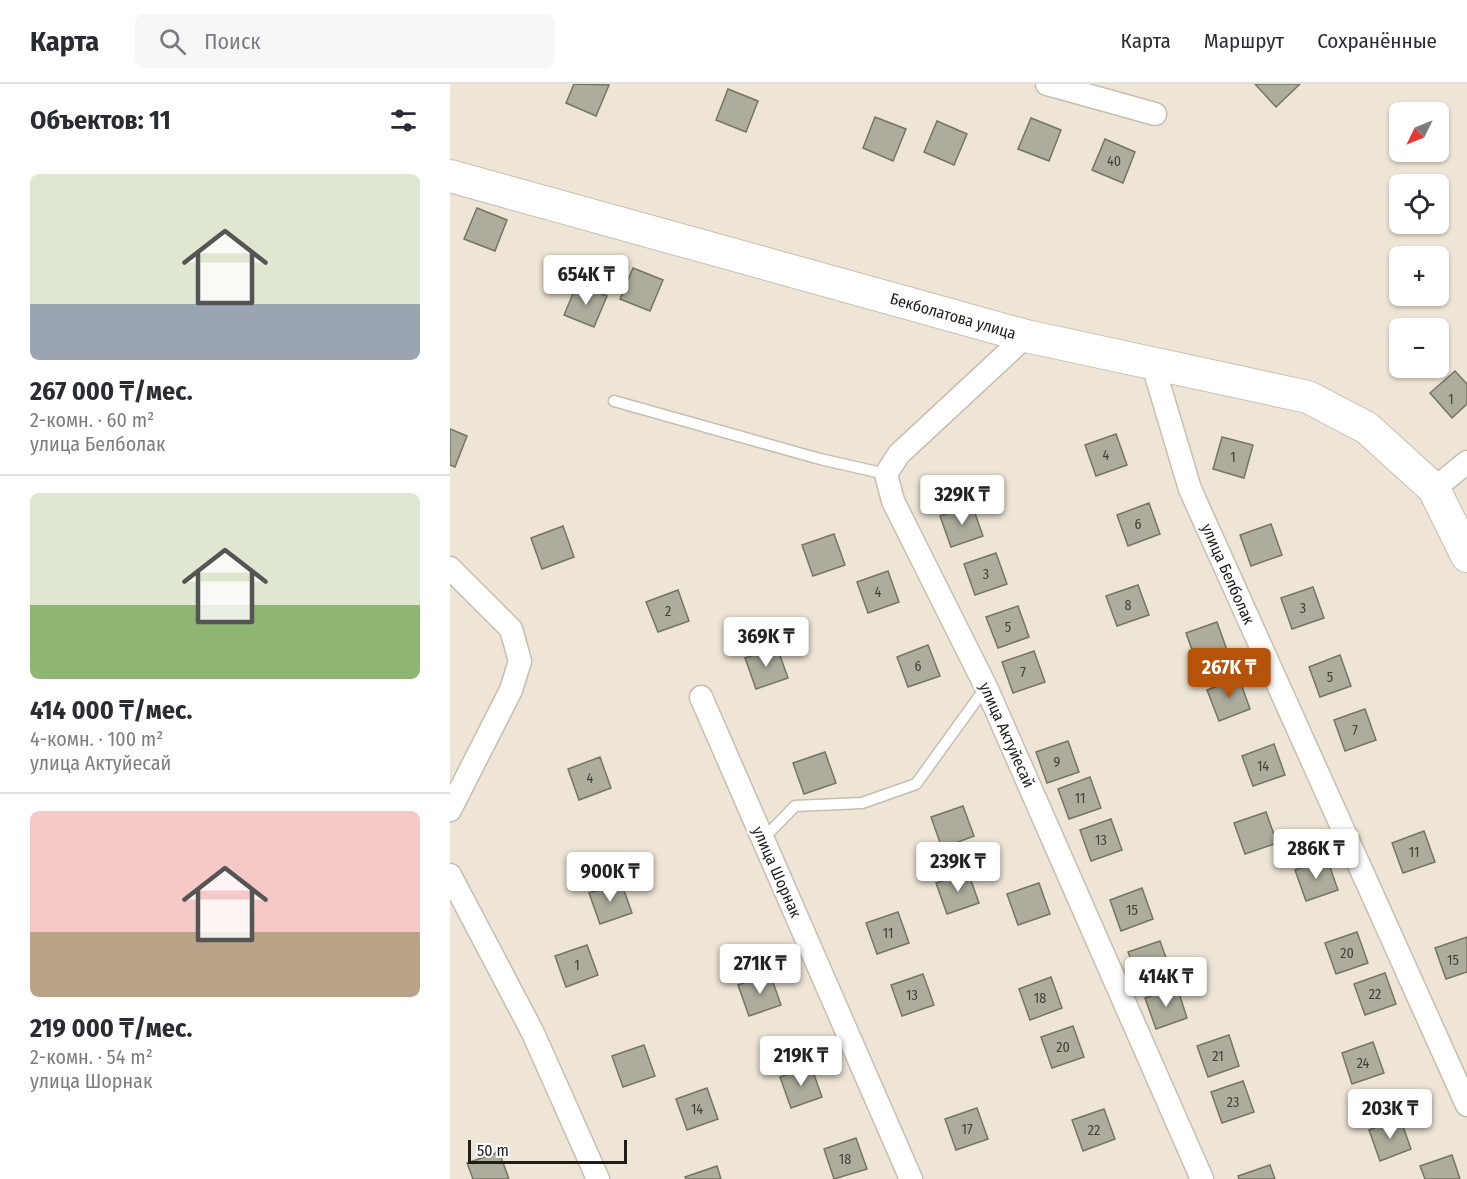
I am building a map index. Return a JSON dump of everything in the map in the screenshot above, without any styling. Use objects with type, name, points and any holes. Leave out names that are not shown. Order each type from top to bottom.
[{"type":"street","points":[[1047,84],[1155,114]]},
{"type":"street","name":"Бекболатова улица","points":[[450,176],[1026,336],[1308,397],[1367,428],[1434,489]]},
{"type":"street","points":[[886,474],[899,454],[1026,336]]},
{"type":"street","name":"улица Белболак","points":[[1153,365],[1190,489],[1467,1105]]},
{"type":"street","points":[[1467,462],[1434,489],[1467,556]]},
{"type":"street","name":"улица Актуйесай","points":[[886,474],[893,501],[986,687],[1202,1179]]},
{"type":"street","points":[[450,568],[511,629],[520,660],[511,690],[450,810]]},
{"type":"street","name":"улица Шорнак","points":[[701,697],[911,1179]]},
{"type":"street","points":[[450,875],[533,1033],[598,1179]]},
{"type":"lane","points":[[614,400],[820,459],[886,474]]},
{"type":"lane","points":[[763,839],[795,806],[862,803],[916,784],[986,687]]},
{"type":"building","points":[[574,84],[609,85],[596,116],[566,103]]},
{"type":"building","points":[[1255,84],[1300,84],[1276,107]]},
{"type":"building","points":[[728,89],[758,101],[746,132],[716,120]]},
{"type":"building","points":[[875,117],[906,129],[893,161],[863,148]]},
{"type":"building","points":[[1031,118],[1061,130],[1049,161],[1018,149]]},
{"type":"building","points":[[937,121],[967,134],[954,165],[924,152]]},
{"type":"building","points":[[1105,139],[1135,152],[1123,183],[1092,170]]},
{"type":"building","points":[[477,208],[507,220],[495,251],[464,239]]},
{"type":"building","points":[[633,268],[663,280],[650,311],[620,299]]},
{"type":"building","points":[[577,284],[607,296],[594,327],[564,315]]},
{"type":"building","points":[[1455,371],[1467,384],[1467,404],[1452,418],[1430,393]]},
{"type":"building","points":[[450,429],[467,436],[455,467],[450,465]]},
{"type":"building","points":[[1116,434],[1127,465],[1096,476],[1085,445]]},
{"type":"building","points":[[1222,437],[1253,445],[1244,478],[1213,469]]},
{"type":"building","points":[[1149,503],[1160,534],[1128,546],[1117,515]]},
{"type":"building","points":[[972,505],[983,536],[951,547],[940,516]]},
{"type":"building","points":[[1271,524],[1282,555],[1251,566],[1240,535]]},
{"type":"building","points":[[563,526],[574,557],[542,569],[531,538]]},
{"type":"building","points":[[834,534],[845,565],[813,576],[802,545]]},
{"type":"building","points":[[996,553],[1007,584],[975,595],[964,564]]},
{"type":"building","points":[[888,571],[899,602],[868,613],[857,582]]},
{"type":"building","points":[[1138,585],[1149,615],[1117,626],[1106,596]]},
{"type":"building","points":[[1313,587],[1324,618],[1292,629],[1281,598]]},
{"type":"building","points":[[678,590],[689,621],[658,632],[646,602]]},
{"type":"building","points":[[1018,606],[1029,637],[998,648],[986,617]]},
{"type":"building","points":[[1217,622],[1228,653],[1197,664],[1186,633]]},
{"type":"building","points":[[928,645],[940,676],[908,687],[897,657]]},
{"type":"building","points":[[777,647],[788,678],[756,689],[745,658]]},
{"type":"building","points":[[1034,651],[1045,682],[1013,693],[1002,662]]},
{"type":"building","points":[[1340,655],[1351,686],[1320,697],[1309,667]]},
{"type":"building","points":[[1239,678],[1250,709],[1219,721],[1207,690]]},
{"type":"building","points":[[1365,709],[1376,740],[1345,751],[1334,720]]},
{"type":"building","points":[[1068,741],[1079,772],[1047,783],[1036,752]]},
{"type":"building","points":[[1274,744],[1285,775],[1253,786],[1242,756]]},
{"type":"building","points":[[825,752],[836,783],[804,794],[793,763]]},
{"type":"building","points":[[600,757],[611,788],[579,800],[568,769]]},
{"type":"building","points":[[1090,777],[1101,808],[1069,819],[1058,789]]},
{"type":"building","points":[[963,806],[974,836],[942,848],[931,817]]},
{"type":"building","points":[[1266,812],[1277,843],[1245,854],[1234,823]]},
{"type":"building","points":[[1111,819],[1122,850],[1091,861],[1080,830]]},
{"type":"building","points":[[1424,831],[1435,862],[1403,873],[1392,843]]},
{"type":"building","points":[[1327,859],[1338,890],[1306,901],[1295,870]]},
{"type":"building","points":[[968,872],[979,903],[947,914],[936,883]]},
{"type":"building","points":[[621,882],[632,913],[600,924],[589,893]]},
{"type":"building","points":[[1039,883],[1050,914],[1018,925],[1007,894]]},
{"type":"building","points":[[1142,888],[1153,919],[1121,931],[1110,900]]},
{"type":"building","points":[[898,912],[909,943],[877,954],[866,923]]},
{"type":"building","points":[[1357,932],[1368,963],[1336,974],[1325,943]]},
{"type":"building","points":[[1467,937],[1467,972],[1446,979],[1435,948]]},
{"type":"building","points":[[1160,941],[1171,972],[1139,983],[1128,952]]},
{"type":"building","points":[[587,945],[598,975],[566,987],[555,956]]},
{"type":"building","points":[[1385,973],[1396,1004],[1365,1015],[1354,984]]},
{"type":"building","points":[[770,974],[781,1005],[749,1016],[738,985]]},
{"type":"building","points":[[923,974],[934,1005],[902,1016],[891,985]]},
{"type":"building","points":[[1051,977],[1062,1008],[1030,1020],[1019,989]]},
{"type":"building","points":[[1177,987],[1187,1018],[1156,1029],[1145,998]]},
{"type":"building","points":[[1073,1026],[1084,1057],[1052,1068],[1041,1037]]},
{"type":"building","points":[[1229,1035],[1239,1066],[1208,1077],[1197,1046]]},
{"type":"building","points":[[1373,1042],[1384,1073],[1352,1084],[1342,1053]]},
{"type":"building","points":[[644,1045],[655,1076],[623,1087],[612,1056]]},
{"type":"building","points":[[811,1066],[822,1097],[791,1108],[780,1077]]},
{"type":"building","points":[[1243,1081],[1254,1112],[1222,1123],[1211,1092]]},
{"type":"building","points":[[707,1088],[718,1119],[687,1130],[676,1099]]},
{"type":"building","points":[[977,1108],[988,1139],[956,1150],[945,1119]]},
{"type":"building","points":[[1104,1109],[1115,1139],[1083,1151],[1072,1120]]},
{"type":"building","points":[[1400,1118],[1411,1149],[1380,1161],[1369,1130]]},
{"type":"building","points":[[856,1138],[867,1169],[834,1179],[824,1149]]},
{"type":"building","points":[[499,1152],[509,1179],[473,1179],[467,1163]]},
{"type":"building","points":[[1452,1155],[1460,1179],[1425,1179],[1420,1166]]},
{"type":"building","points":[[1270,1165],[1275,1179],[1239,1179],[1238,1176]]},
{"type":"building","points":[[717,1166],[721,1179],[686,1179],[685,1177]]}]
